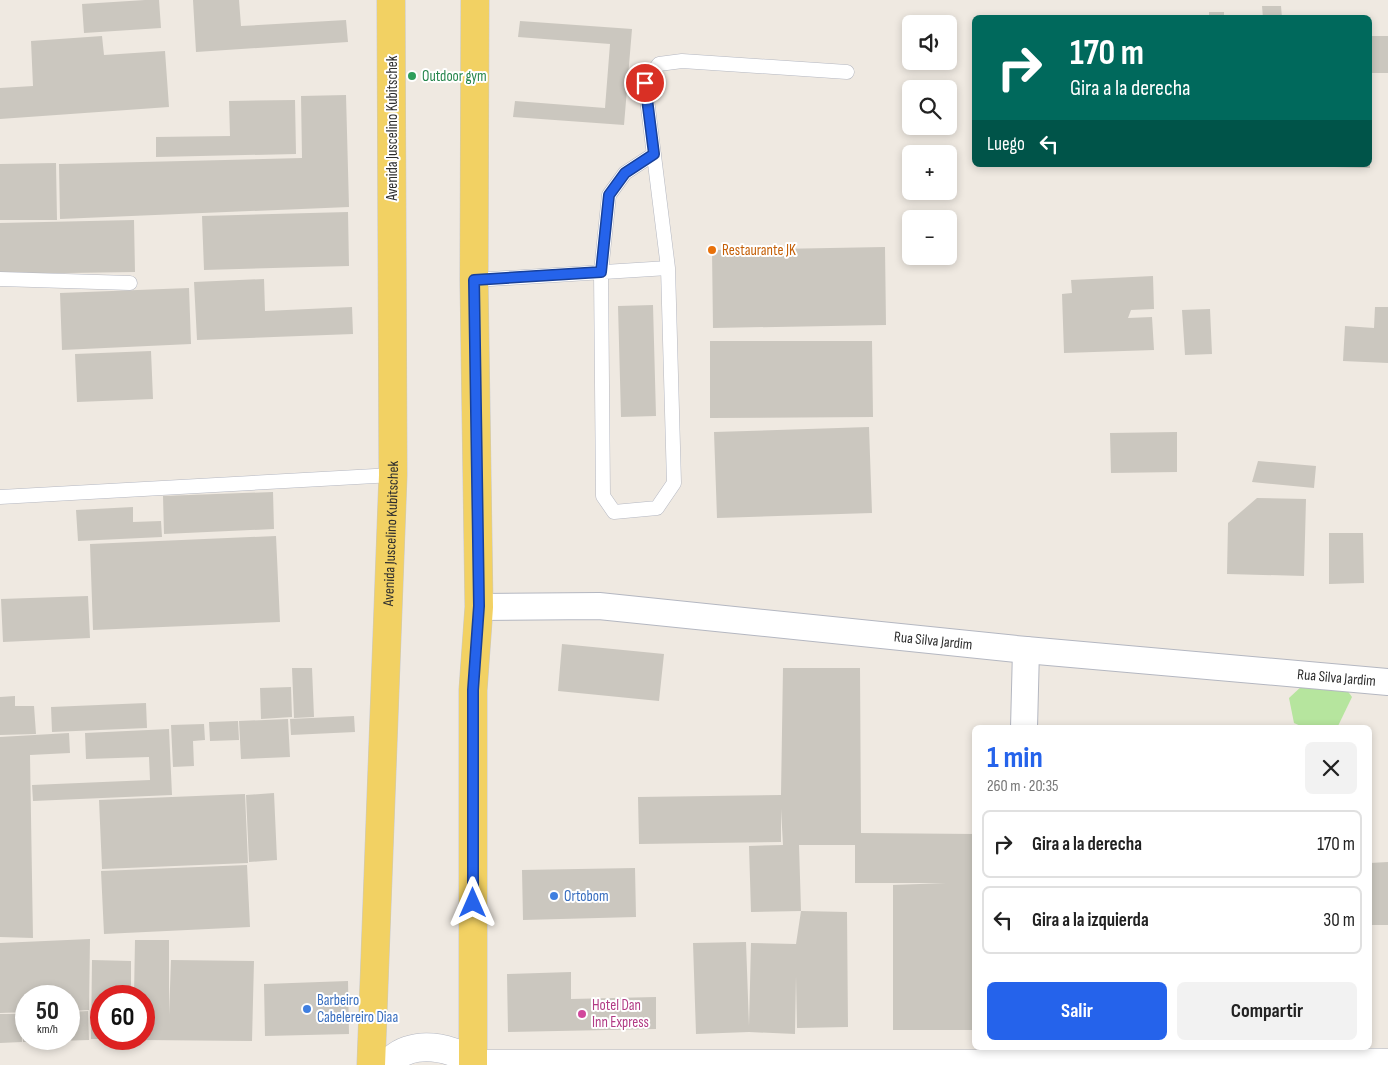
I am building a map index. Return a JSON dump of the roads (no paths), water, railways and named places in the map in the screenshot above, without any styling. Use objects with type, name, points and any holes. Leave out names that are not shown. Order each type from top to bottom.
[{"type":"main road","name":"Avenida Juscelino Kubitschek","points":[[371,1065],[393,475],[391,0]]},
{"type":"main road","points":[[473,1065],[473,690],[479,606],[474,280],[475,0]]},
{"type":"main road","points":[[387,1065],[394,1057],[410,1048],[433,1048],[454,1052],[473,1065],[1020,1059],[1077,1056],[1388,1063]]},
{"type":"street","name":"Rua Silva Jardim","points":[[479,606],[599,606],[1026,650],[1388,682]]},
{"type":"street","points":[[1024,725],[1026,650]]},
{"type":"lane","points":[[654,154],[625,173],[609,195],[601,272],[603,496],[614,512],[657,508],[674,482],[668,268],[654,154],[645,83],[659,64],[682,61],[847,72]]},
{"type":"lane","points":[[474,280],[668,268]]},
{"type":"lane","points":[[0,279],[130,283]]},
{"type":"lane","points":[[0,497],[393,475]]},
{"type":"place","name":"Outdoor gym","points":[[412,76]]},
{"type":"place","name":"Restaurante JK","points":[[712,250]]},
{"type":"place","name":"Ortobom","points":[[554,896]]},
{"type":"place","name":"Barbeiro Cabelereiro Diaa","points":[[307,1009]]},
{"type":"place","name":"Hotel Dan Inn Express","points":[[582,1014]]}]
